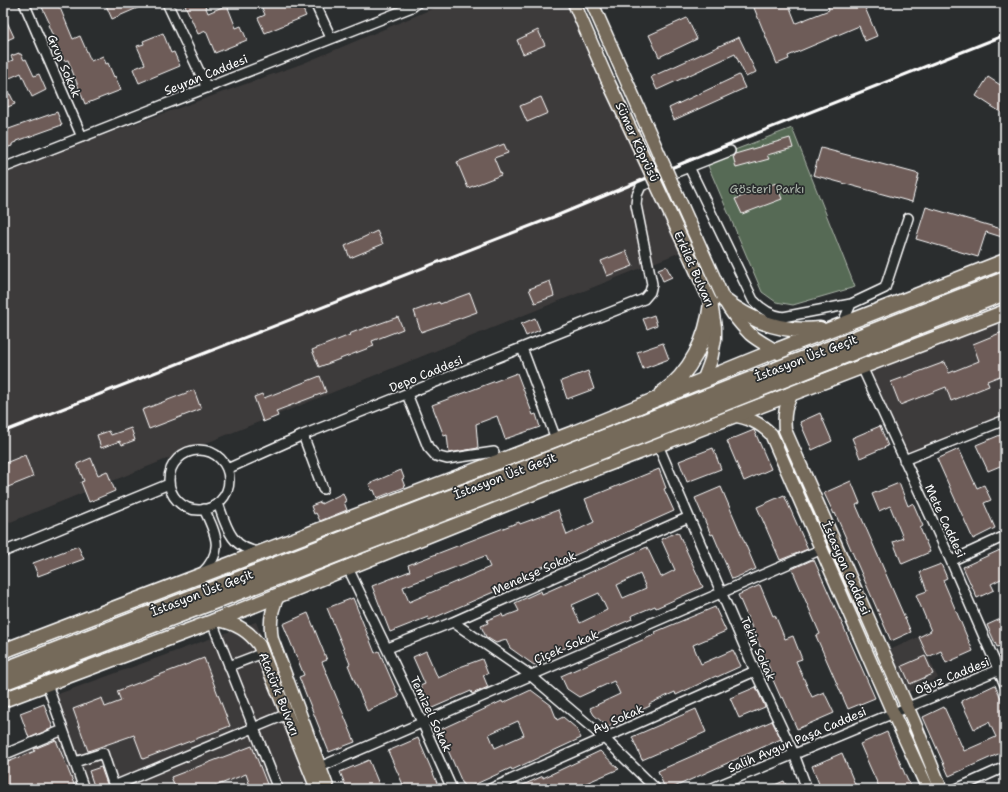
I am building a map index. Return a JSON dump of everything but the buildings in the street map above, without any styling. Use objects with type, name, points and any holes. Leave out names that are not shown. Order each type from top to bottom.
[{"type":"highway","points":[[3,651],[556,440],[775,351],[1005,261]]},
{"type":"highway","name":"İstasyon Üst Geçit","points":[[3,670],[538,463],[1005,279]]},
{"type":"highway","name":"İstasyon Üst Geçit","points":[[3,683],[479,500],[1005,293]]},
{"type":"highway","points":[[641,406],[653,400],[668,388],[690,364],[702,341],[710,316],[718,302],[735,308],[758,321],[782,328],[806,330],[830,328],[842,325]]},
{"type":"highway","points":[[3,700],[215,621],[500,506],[1005,312]]},
{"type":"highway","points":[[304,537],[296,544],[294,549],[296,564],[306,575],[315,578],[326,577]]},
{"type":"highway","points":[[264,552],[269,552],[279,556],[287,564],[289,569],[290,574],[286,589],[278,596]]},
{"type":"highway","points":[[196,578],[192,581],[187,591],[187,601],[189,606],[195,614],[203,619],[215,621]]},
{"type":"highway","points":[[153,594],[160,594],[170,597],[180,610],[181,616],[179,626],[168,639]]},
{"type":"main road","name":"Sümer Köprüsü","points":[[574,3],[666,205]]},
{"type":"main road","name":"Sümer Köprüsü","points":[[592,3],[678,197]]},
{"type":"main road","name":"Erkilet Bulvarı","points":[[678,197],[718,302],[714,315],[715,339],[711,360],[703,381]]},
{"type":"main road","name":"Erkilet Bulvarı","points":[[666,205],[718,302],[750,333],[775,351]]},
{"type":"main road","name":"İstasyon Caddesi","points":[[775,351],[784,356],[794,369],[795,382],[784,414],[785,430],[908,707],[941,789]]},
{"type":"main road","name":"İstasyon Caddesi","points":[[703,381],[707,397],[714,406],[724,413],[757,422],[771,434],[928,789]]},
{"type":"main road","name":"Atatürk Bulvarı","points":[[278,596],[274,604],[270,620],[272,639],[328,789]]},
{"type":"main road","name":"Atatürk Bulvarı","points":[[215,621],[234,624],[248,633],[263,653],[317,789]]},
{"type":"street","name":"Grup Sokak","points":[[24,3],[82,138]]},
{"type":"street","points":[[168,3],[207,88]]},
{"type":"street","points":[[315,3],[332,38]]},
{"type":"street","name":"Seyran Caddesi","points":[[3,168],[82,138],[417,3]]},
{"type":"street","points":[[730,151],[690,167],[754,300],[762,309],[772,314],[783,317],[851,304],[885,288],[908,218]]},
{"type":"street","name":"Depo Caddesi","points":[[227,469],[303,435],[635,304],[647,296],[652,284],[637,211],[636,200],[639,190],[641,186],[690,167]]},
{"type":"street","points":[[842,325],[851,304]]},
{"type":"street","points":[[522,348],[556,440]]},
{"type":"street","name":"Mete Caddesi","points":[[862,367],[1002,669],[1005,685]]},
{"type":"street","points":[[407,394],[428,447],[436,456],[447,459],[494,452]]},
{"type":"street","points":[[904,460],[1005,420]]},
{"type":"street","points":[[303,435],[323,489]]},
{"type":"street","name":"Tekin Sokak","points":[[658,445],[720,593],[794,754],[807,789]]},
{"type":"street","points":[[204,450],[216,455],[227,469],[229,475],[228,488],[226,494],[218,503],[204,509],[192,509],[181,504],[173,495],[169,484],[170,472],[176,461],[186,453],[204,450]]},
{"type":"street","points":[[3,552],[169,484]]},
{"type":"street","points":[[218,503],[228,531],[232,536],[246,548],[264,552]]},
{"type":"street","points":[[196,578],[209,566],[215,553],[216,546],[215,531],[204,509]]},
{"type":"street","name":"Menekşe Sokak","points":[[388,648],[453,622],[689,517]]},
{"type":"street","points":[[951,561],[1005,536]]},
{"type":"street","name":"Çiçek Sokak","points":[[320,767],[822,549]]},
{"type":"street","name":"Temizel Sokak","points":[[348,568],[388,648],[452,789]]},
{"type":"street","points":[[215,621],[229,666],[278,789]]},
{"type":"street","points":[[453,622],[530,675],[604,738],[656,789]]},
{"type":"street","points":[[229,666],[263,653]]},
{"type":"street","name":"Oğuz Caddesi","points":[[893,712],[1002,669]]},
{"type":"street","name":"Ay Sokak","points":[[490,789],[755,671]]},
{"type":"street","points":[[47,684],[84,789]]},
{"type":"street","name":"Salih Avgun Paşa Caddesi","points":[[710,789],[893,712]]},
{"type":"street","points":[[75,762],[103,753],[115,787],[287,714]]},
{"type":"street","points":[[3,755],[63,730]]},
{"type":"street","points":[[956,789],[1005,767]]},
{"type":"shaded area","points":[[446,3],[581,3],[693,247],[3,525],[3,171],[304,63]]},
{"type":"shaded area","points":[[1005,312],[1005,420],[904,460],[862,367]]},
{"type":"shaded area","points":[[256,622],[322,789],[3,789],[3,757],[64,733],[50,697]]},
{"type":"shaded area","points":[[925,634],[934,654],[928,657],[938,678],[909,692],[890,650]]},
{"type":"green space","name":"Gösteri Parkı","points":[[792,128],[855,287],[793,305],[776,302],[762,292],[706,161]]},
{"type":"railway","points":[[3,432],[556,216],[702,155],[1005,35]]}]
